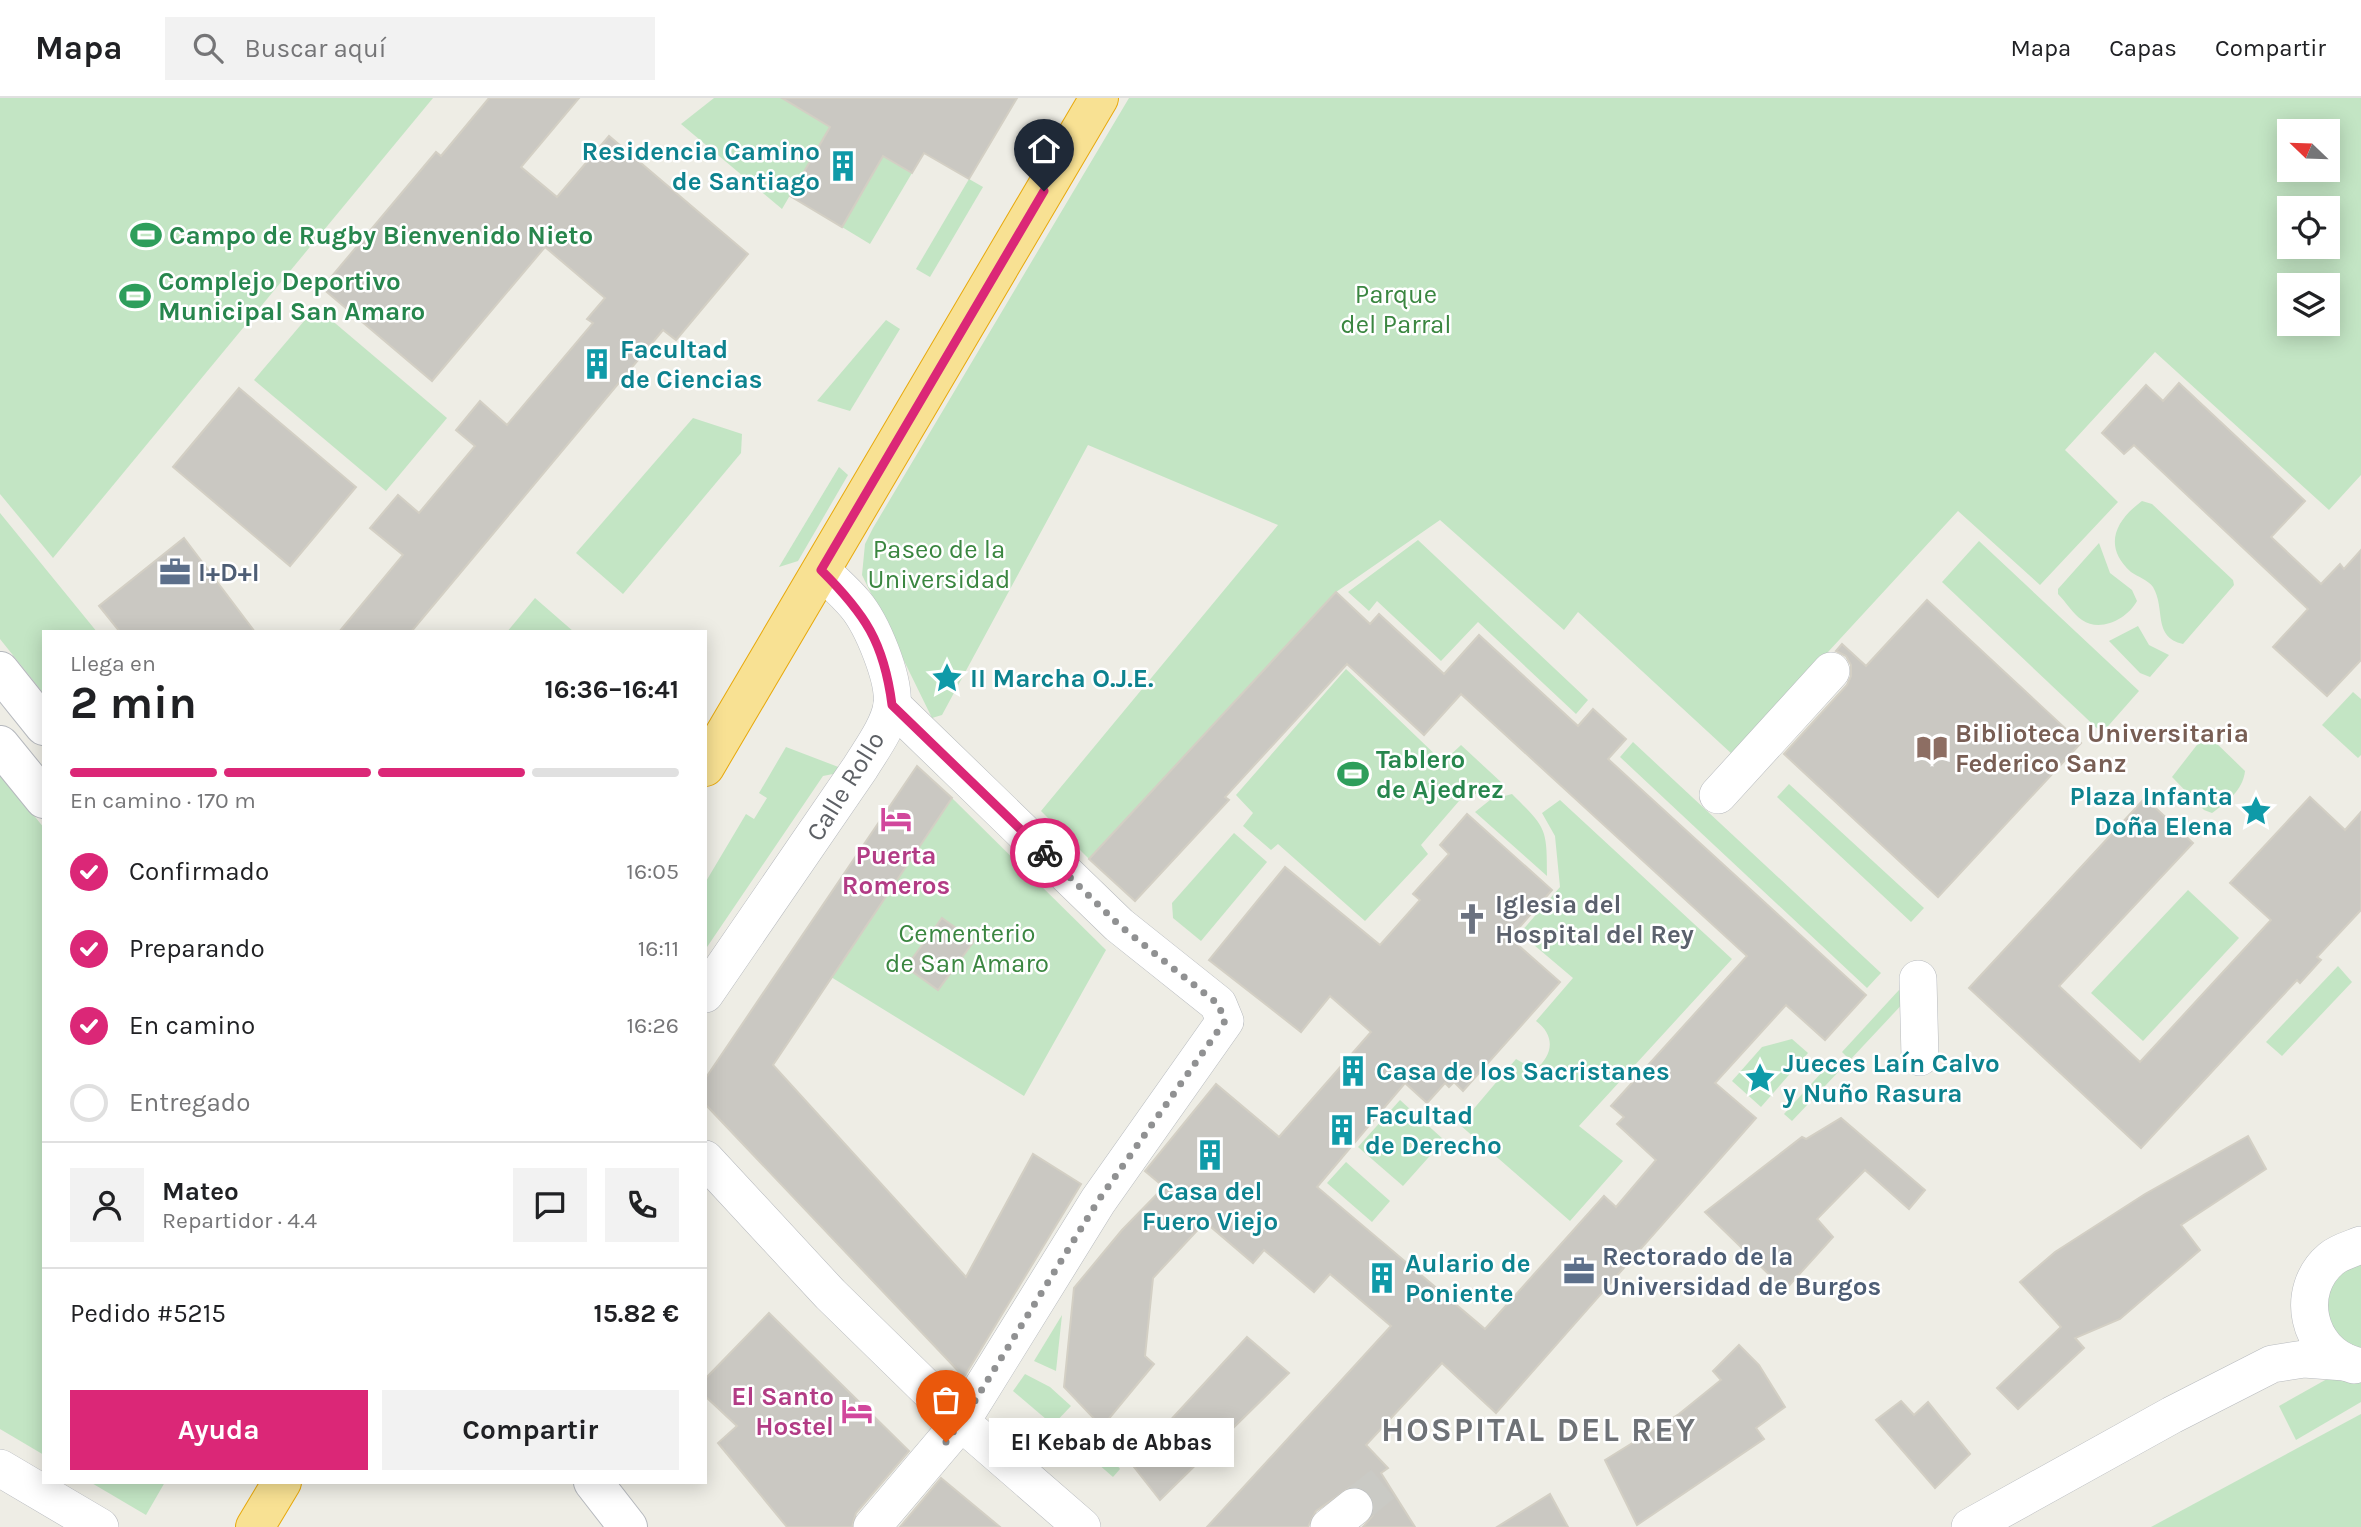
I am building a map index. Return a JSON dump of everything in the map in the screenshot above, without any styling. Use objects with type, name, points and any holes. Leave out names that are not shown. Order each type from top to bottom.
[{"type":"highway","points":[[707,764],[1099,98]]},
{"type":"highway","points":[[255,1527],[281,1484]]},
{"type":"main road","points":[[0,671],[42,724]]},
{"type":"main road","points":[[0,745],[42,797]]},
{"type":"main road","points":[[595,1484],[628,1527]]},
{"type":"street","name":"Calle Rollo","points":[[707,991],[860,768],[878,739],[892,705],[889,681],[872,632],[856,605],[821,570]]},
{"type":"street","points":[[1718,795],[1831,671]]},
{"type":"street","points":[[872,1527],[961,1423],[1098,1201],[1225,1021],[1218,1004],[1119,925],[892,705]]},
{"type":"street","points":[[1919,979],[1920,1057]]},
{"type":"street","points":[[707,1161],[830,1294],[961,1423],[1082,1527]]},
{"type":"street","points":[[2353,1365],[2321,1343],[2309,1316],[2309,1297],[2324,1266],[2332,1257],[2361,1245]]},
{"type":"street","points":[[2272,1364],[2309,1316]]},
{"type":"street","points":[[1970,1527],[2172,1415],[2272,1364],[2304,1359],[2353,1365]]},
{"type":"street","points":[[0,1468],[100,1527]]},
{"type":"green space","name":"Campo de Rugby Bienvenido Nieto","points":[[0,98],[433,98],[53,558],[0,494]]},
{"type":"green space","points":[[714,98],[815,98],[830,127],[782,209],[681,124]]},
{"type":"green space","name":"Parque del Parral","points":[[1129,98],[2361,98],[2361,475],[2329,510],[2155,352],[2065,450],[2118,502],[2040,585],[1958,511],[1733,755],[1578,612],[1564,630],[1440,520],[1336,592],[1089,859],[1041,811],[1278,525],[1088,445],[942,715],[932,718],[862,575],[865,544]]},
{"type":"green space","points":[[883,156],[912,173],[870,244],[842,227]]},
{"type":"green space","points":[[969,179],[983,187],[930,277],[916,269]]},
{"type":"green space","points":[[316,307],[447,418],[386,491],[254,380]]},
{"type":"green space","points":[[886,320],[900,329],[850,411],[817,401]]},
{"type":"green space","points":[[693,418],[742,434],[741,453],[623,594],[576,553]]},
{"type":"green space","points":[[839,467],[848,475],[798,561],[779,567]]},
{"type":"green space","points":[[2142,501],[2152,504],[2233,580],[2234,585],[2183,644],[2173,640],[2163,629],[2153,587],[2131,572],[2117,553],[2115,543],[2119,525]]},
{"type":"green space","points":[[0,513],[95,630],[42,630],[42,692],[0,639]]},
{"type":"green space","points":[[1418,540],[1588,700],[1576,714],[1478,622],[1441,661],[1377,601],[1369,611],[1348,592]]},
{"type":"green space","points":[[1979,541],[2139,691],[2102,733],[1942,582]]},
{"type":"green space","points":[[2099,543],[2110,573],[2132,590],[2137,601],[2121,618],[2097,625],[2082,620],[2058,594],[2058,589]]},
{"type":"green space","points":[[535,598],[572,630],[509,630]]},
{"type":"green space","points":[[2138,626],[2149,645],[2169,655],[2150,677],[2140,673],[2109,641]]},
{"type":"green space","points":[[1346,669],[1443,762],[1461,745],[1502,783],[1459,801],[1421,845],[1428,854],[1365,921],[1278,844],[1271,850],[1243,826],[1253,813],[1236,795]]},
{"type":"green space","points":[[2353,692],[2361,699],[2361,755],[2358,758],[2322,725]]},
{"type":"green space","points":[[2212,739],[2245,771],[2238,790],[2212,813],[2204,810],[2172,777],[2200,741]]},
{"type":"green space","points":[[1633,742],[1881,973],[1867,988],[1620,757]]},
{"type":"green space","points":[[786,747],[841,768],[838,773],[823,776],[707,947],[707,880],[746,814],[754,819],[767,798],[759,793]]},
{"type":"green space","points":[[0,773],[42,826],[42,1454],[0,1429]]},
{"type":"green space","points":[[1789,784],[1924,908],[1911,922],[1777,797]]},
{"type":"green space","points":[[1512,794],[1532,814],[1542,829],[1545,837],[1547,876],[1475,812],[1490,800]]},
{"type":"green space","name":"Cementerio de San Amaro","points":[[952,798],[1106,950],[1024,1096],[831,977]]},
{"type":"green space","points":[[1560,800],[1732,959],[1579,1126],[1623,1161],[1570,1221],[1460,1125],[1516,1059],[1535,1070],[1546,1058],[1549,1039],[1536,1021],[1573,978],[1520,933],[1560,887],[1555,836],[1542,813]]},
{"type":"green space","points":[[1234,833],[1267,862],[1201,941],[1173,918],[1172,903]]},
{"type":"green space","points":[[2188,890],[2239,938],[2143,1041],[2091,993]]},
{"type":"green space","points":[[2338,966],[2352,982],[2282,1056],[2266,1042]]},
{"type":"green space","points":[[1899,990],[1908,998],[1850,1060],[1842,1052]]},
{"type":"green space","points":[[1792,1039],[1808,1053],[1761,1107],[1732,1081],[1762,1047]]},
{"type":"green space","points":[[1832,1061],[1841,1069],[1792,1121],[1784,1114]]},
{"type":"green space","points":[[1400,1100],[1444,1140],[1403,1186],[1358,1147]]},
{"type":"green space","points":[[1346,1162],[1390,1201],[1372,1222],[1327,1183]]},
{"type":"green space","points":[[2361,1262],[2361,1350],[2337,1336],[2326,1315],[2326,1304],[2328,1293],[2341,1274]]},
{"type":"green space","points":[[1062,1315],[1056,1371],[1034,1361]]},
{"type":"green space","points":[[1025,1374],[1050,1387],[1071,1406],[1053,1425],[1013,1391]]},
{"type":"green space","points":[[2327,1379],[2361,1380],[2361,1402],[2296,1440],[2279,1406]]},
{"type":"green space","points":[[2361,1414],[2361,1527],[2151,1527]]},
{"type":"green space","points":[[1088,1437],[1095,1437],[1120,1469],[1113,1477],[1082,1450]]},
{"type":"green space","points":[[93,1484],[164,1484],[146,1515]]},
{"type":"building","name":"Facultad de Ciencias","points":[[489,98],[579,98],[521,167],[557,197],[609,136],[748,254],[676,340],[663,330],[413,630],[341,630],[403,555],[370,528],[398,495],[419,513],[475,446],[456,430],[480,401],[507,425],[593,323],[587,319],[605,298],[545,247],[432,381],[322,288],[436,152],[441,156]]},
{"type":"building","name":"Residencia Camino de Santiago","points":[[782,98],[1017,98],[969,179],[924,153],[912,173],[883,156],[842,227],[790,196],[830,127]]},
{"type":"building","points":[[2179,383],[2305,501],[2271,537],[2321,584],[2340,564],[2344,569],[2361,550],[2361,660],[2327,696],[2273,647],[2308,609],[2134,445],[2124,454],[2102,433],[2146,385],[2163,401]]},
{"type":"building","points":[[239,388],[356,487],[290,566],[173,467]]},
{"type":"building","name":"I+D+I","points":[[184,538],[253,630],[118,630],[99,606]]},
{"type":"building","points":[[1336,592],[1370,624],[1379,614],[1444,674],[1479,635],[1578,726],[1593,709],[1626,739],[1608,759],[1866,995],[1825,1040],[1786,1005],[1715,1083],[1756,1118],[1496,1413],[1442,1363],[1366,1445],[1388,1468],[1381,1473],[1415,1527],[1363,1527],[1373,1515],[1375,1503],[1371,1494],[1352,1486],[1316,1511],[1308,1527],[1207,1527],[1391,1326],[1330,1274],[1314,1292],[1264,1250],[1253,1263],[1205,1222],[1153,1278],[1145,1356],[1154,1364],[1102,1427],[1064,1387],[1074,1288],[1122,1230],[1164,1187],[1145,1171],[1216,1084],[1279,1137],[1371,1032],[1330,996],[1301,1032],[1209,960],[1285,867],[1380,945],[1420,900],[1413,894],[1449,854],[1440,845],[1467,814],[1552,890],[1510,938],[1560,982],[1463,1091],[1454,1082],[1449,1087],[1445,1083],[1427,1103],[1405,1083],[1317,1187],[1485,1329],[1604,1196],[1616,1207],[1656,1160],[1617,1124],[1624,1117],[1611,1106],[1747,956],[1461,694],[1424,735],[1347,664],[1225,797],[1229,800],[1135,901],[1089,859]]},
{"type":"building","name":"Biblioteca Universitaria Federico Sanz","points":[[1927,600],[2081,743],[1938,897],[1784,754],[1847,685],[1851,676],[1851,665],[1846,656],[1836,651],[1842,644],[1866,666]]},
{"type":"building","points":[[917,766],[952,798],[773,1065],[966,1277],[1033,1154],[1081,1184],[964,1377],[707,1106],[707,1076]]},
{"type":"building","points":[[2310,797],[2345,830],[2361,812],[2361,910],[2317,957],[2321,960],[2300,983],[2297,980],[2141,1148],[1969,988],[2145,798],[2193,843],[2059,986],[2140,1062],[2271,920],[2230,883]]},
{"type":"building","points":[[942,918],[974,941],[938,990],[906,967]]},
{"type":"building","points":[[1841,1118],[1925,1190],[1909,1209],[1865,1170],[1817,1219],[1833,1237],[1785,1290],[1705,1212],[1802,1137],[1806,1139]]},
{"type":"building","points":[[2248,1136],[2266,1169],[2181,1225],[2200,1250],[2120,1319],[2075,1338],[2084,1348],[2018,1409],[1997,1388],[2061,1327],[2020,1282],[2055,1252],[2145,1194]]},
{"type":"building","points":[[769,1313],[909,1451],[856,1513],[852,1527],[787,1527],[718,1443],[737,1426],[707,1398],[707,1377]]},
{"type":"building","points":[[1247,1337],[1289,1373],[1160,1500],[1131,1463]]},
{"type":"building","points":[[1739,1345],[1759,1365],[1785,1407],[1756,1428],[1764,1439],[1637,1525],[1605,1460],[1679,1414],[1721,1380],[1713,1371]]},
{"type":"building","points":[[1901,1401],[1914,1415],[1928,1402],[1970,1454],[1935,1488],[1876,1420]]},
{"type":"building","points":[[941,1478],[1000,1527],[900,1527]]},
{"type":"building","points":[[1550,1494],[1568,1527],[1497,1527]]},
{"type":"tunnel","points":[[1354,1507],[1384,1483]]},
{"type":"way so far","points":[[946,1442],[1004,1355],[1098,1201],[1225,1021],[1218,1004],[1119,925],[1045,853]]},
{"type":"place","name":"Residencia Camino de Santiago","points":[[843,166]]},
{"type":"place","name":"Campo de Rugby Bienvenido Nieto","points":[[146,235]]},
{"type":"place","name":"Complejo Deportivo Municipal San Amaro","points":[[135,296]]},
{"type":"place","name":"Facultad de Ciencias","points":[[597,364]]},
{"type":"place","name":"I+D+I","points":[[175,572]]},
{"type":"place","name":"II Marcha O.J.E.","points":[[947,678]]},
{"type":"place","name":"Biblioteca Universitaria Federico Sanz","points":[[1932,748]]},
{"type":"place","name":"Tablero de Ajedrez","points":[[1353,774]]},
{"type":"place","name":"Plaza Infanta Doña Elena","points":[[2256,811]]},
{"type":"place","name":"Puerta Romeros","points":[[896,819]]},
{"type":"place","name":"Iglesia del Hospital del Rey","points":[[1472,919]]},
{"type":"place","name":"Casa de los Sacristanes","points":[[1353,1071]]},
{"type":"place","name":"Jueces Laín Calvo y Nuño Rasura","points":[[1760,1078]]},
{"type":"place","name":"Facultad de Derecho","points":[[1342,1130]]},
{"type":"place","name":"Casa del Fuero Viejo","points":[[1210,1155]]},
{"type":"place","name":"Rectorado de la Universidad de Burgos","points":[[1579,1271]]},
{"type":"place","name":"Aulario de Poniente","points":[[1382,1278]]},
{"type":"place","name":"El Santo Hostel","points":[[857,1411]]},
{"type":"place","name":"El Kebab de Abbas","points":[[946,1442]]},
{"type":"district","name":"HOSPITAL DEL REY","points":[[1539,1429]]},
{"type":"route","points":[[1044,191],[821,570],[856,605],[872,632],[889,681],[892,705],[1045,853]]},
{"type":"park label","name":"Paseo de la Universidad","points":[[939,564]]}]
